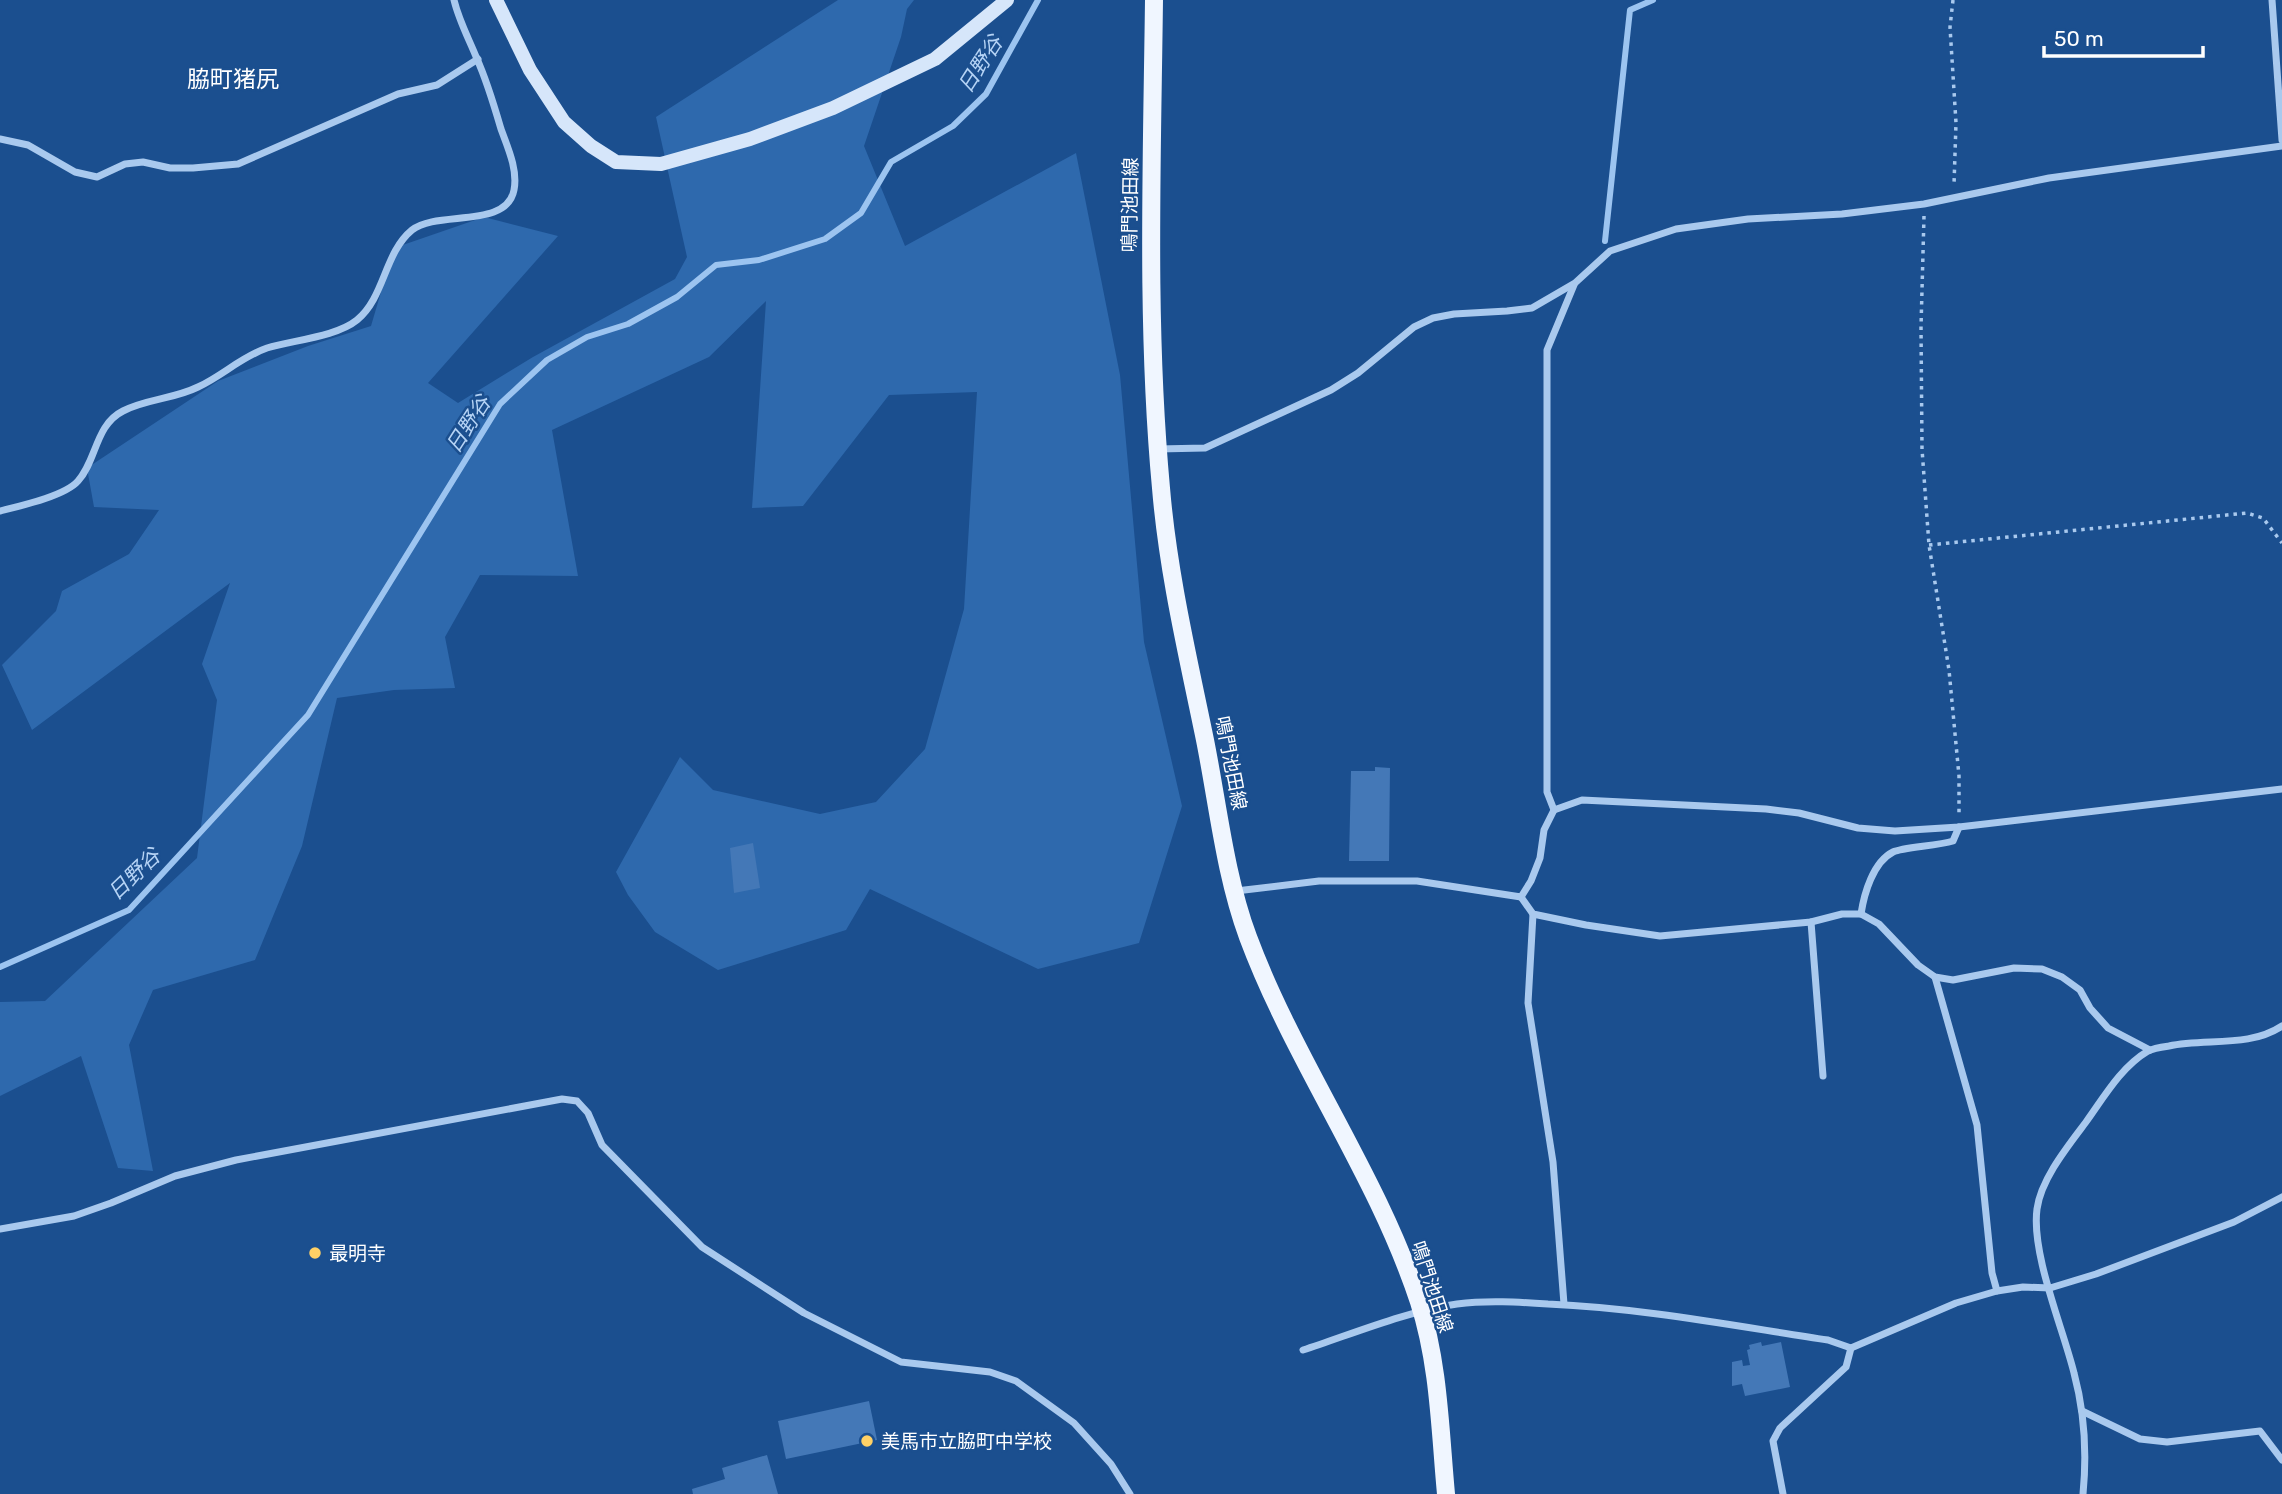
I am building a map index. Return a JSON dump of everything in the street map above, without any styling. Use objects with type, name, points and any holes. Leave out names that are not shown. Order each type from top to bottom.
[{"type":"main road","name":"鳴門池田線","points":[[1154,0],[1150,300],[1158,449],[1169,556],[1234,891],[1248,937],[1273,996],[1395,1242],[1422,1312],[1433,1360],[1446,1494]]},
{"type":"street","points":[[0,511],[69,489],[80,480],[112,418],[125,410],[180,396],[200,387],[246,357],[267,348],[341,329],[356,321],[373,301],[398,247],[412,230],[435,220],[485,216],[504,207],[514,192],[513,162],[478,59],[458,16],[454,0]]},
{"type":"street","points":[[496,0],[530,70],[564,122],[591,146],[616,162],[661,164],[750,139],[833,108],[936,59],[1007,0]]},
{"type":"street","points":[[2272,0],[2282,139]]},
{"type":"street","points":[[0,139],[28,145],[75,173],[97,177],[125,164],[134,163],[193,168],[238,164],[398,94],[437,85],[478,59]]},
{"type":"street","points":[[1158,449],[1205,448],[1331,390],[1358,373],[1414,327],[1433,318],[1532,308],[1575,283],[1610,251],[1676,229],[1748,219],[1842,214],[1924,204],[2049,178],[2282,146]]},
{"type":"street","points":[[1554,810],[1546,792],[1547,350],[1575,283]]},
{"type":"street","points":[[1521,897],[1540,858],[1544,830],[1554,810],[1583,800],[1766,809],[1799,813],[1858,828],[1895,831],[1959,827],[2282,789]]},
{"type":"street","points":[[1861,914],[1878,864],[1894,851],[1937,846],[1953,841],[1959,827]]},
{"type":"street","points":[[1234,891],[1319,881],[1418,881],[1521,897],[1533,914],[1528,1003],[1553,1162],[1564,1304]]},
{"type":"street","points":[[1533,914],[1660,936],[1811,922],[1842,914],[1861,914],[1879,924],[1918,965],[1936,977],[1953,980],[2014,968],[2042,969],[2062,977],[2080,990],[2090,1008],[2108,1028],[2150,1049]]},
{"type":"street","points":[[1811,922],[1823,1076]]},
{"type":"street","points":[[1936,977],[1977,1125],[1992,1273],[1997,1291]]},
{"type":"street","points":[[2083,1494],[2087,1458],[2082,1412],[2039,1246],[2037,1208],[2053,1166],[2126,1069],[2150,1049],[2178,1044],[2241,1041],[2271,1034],[2282,1026]]},
{"type":"street","points":[[0,1229],[74,1216],[175,1176],[236,1160],[562,1099],[577,1101],[588,1113],[602,1146],[635,1176],[702,1247],[804,1313],[901,1362],[990,1372],[1016,1381],[1074,1423],[1111,1464],[1130,1494]]},
{"type":"street","points":[[1303,1350],[1422,1312],[1457,1304],[1490,1302],[1564,1304],[1662,1313],[1829,1340],[1851,1348],[1955,1303],[1997,1291],[2023,1287],[2050,1288],[2234,1222],[2282,1197]]},
{"type":"street","points":[[1783,1494],[1773,1441],[1780,1428],[1846,1367],[1851,1348]]},
{"type":"street","points":[[2082,1412],[2140,1439],[2167,1442],[2260,1431],[2282,1460]]},
{"type":"path","points":[[1953,0],[1950,27],[1956,123],[1953,198]]},
{"type":"path","points":[[1924,204],[1922,449],[1929,545],[1949,670],[1959,776],[1959,827]]},
{"type":"path","points":[[1929,545],[2247,513],[2263,518],[2282,542]]},
{"type":"shaded area","points":[[838,0],[914,0],[907,9],[901,37],[864,146],[905,246],[1076,153],[1120,375],[1144,642],[1182,806],[1139,943],[1038,969],[870,889],[846,930],[718,970],[655,932],[628,895],[616,872],[680,757],[713,790],[820,814],[876,802],[925,749],[964,609],[977,392],[889,395],[803,506],[752,508],[766,301],[709,357],[552,430],[578,576],[480,575],[445,637],[455,688],[394,690],[337,698],[302,846],[255,960],[153,990],[129,1045],[153,1171],[118,1168],[81,1056],[0,1096],[0,1002],[45,1001],[197,858],[217,700],[202,664],[230,583],[32,730],[2,665],[56,611],[62,591],[129,554],[159,510],[94,507],[87,468],[218,381],[308,346],[371,326],[394,248],[484,217],[558,236],[428,383],[458,403],[533,357],[675,279],[687,257],[656,117]]},
{"type":"building","points":[[1375,767],[1390,768],[1389,861],[1349,861],[1351,771],[1375,771]]},
{"type":"building","points":[[753,843],[760,888],[734,893],[730,848]]},
{"type":"building","points":[[1761,1342],[1762,1346],[1781,1342],[1790,1387],[1745,1396],[1742,1384],[1732,1386],[1732,1362],[1742,1360],[1743,1366],[1750,1365],[1747,1350],[1750,1349],[1749,1345]]},
{"type":"building","points":[[869,1401],[877,1440],[786,1459],[778,1421]]},
{"type":"building","points":[[767,1455],[778,1494],[693,1494],[692,1489],[725,1479],[722,1468]]},
{"type":"waterway","name":"日野谷","points":[[0,967],[129,910],[308,715],[500,404],[547,360],[587,337],[628,324],[677,297],[716,265],[759,260],[825,239],[861,213],[891,162],[953,126],[986,94],[1038,0]]},
{"type":"waterway","points":[[1605,241],[1630,10],[1653,0]]},
{"type":"place","name":"最明寺","points":[[315,1253]]},
{"type":"place","name":"美馬市立脇町中学校","points":[[867,1441]]},
{"type":"district","name":"脇町猪尻","points":[[233,79]]}]
